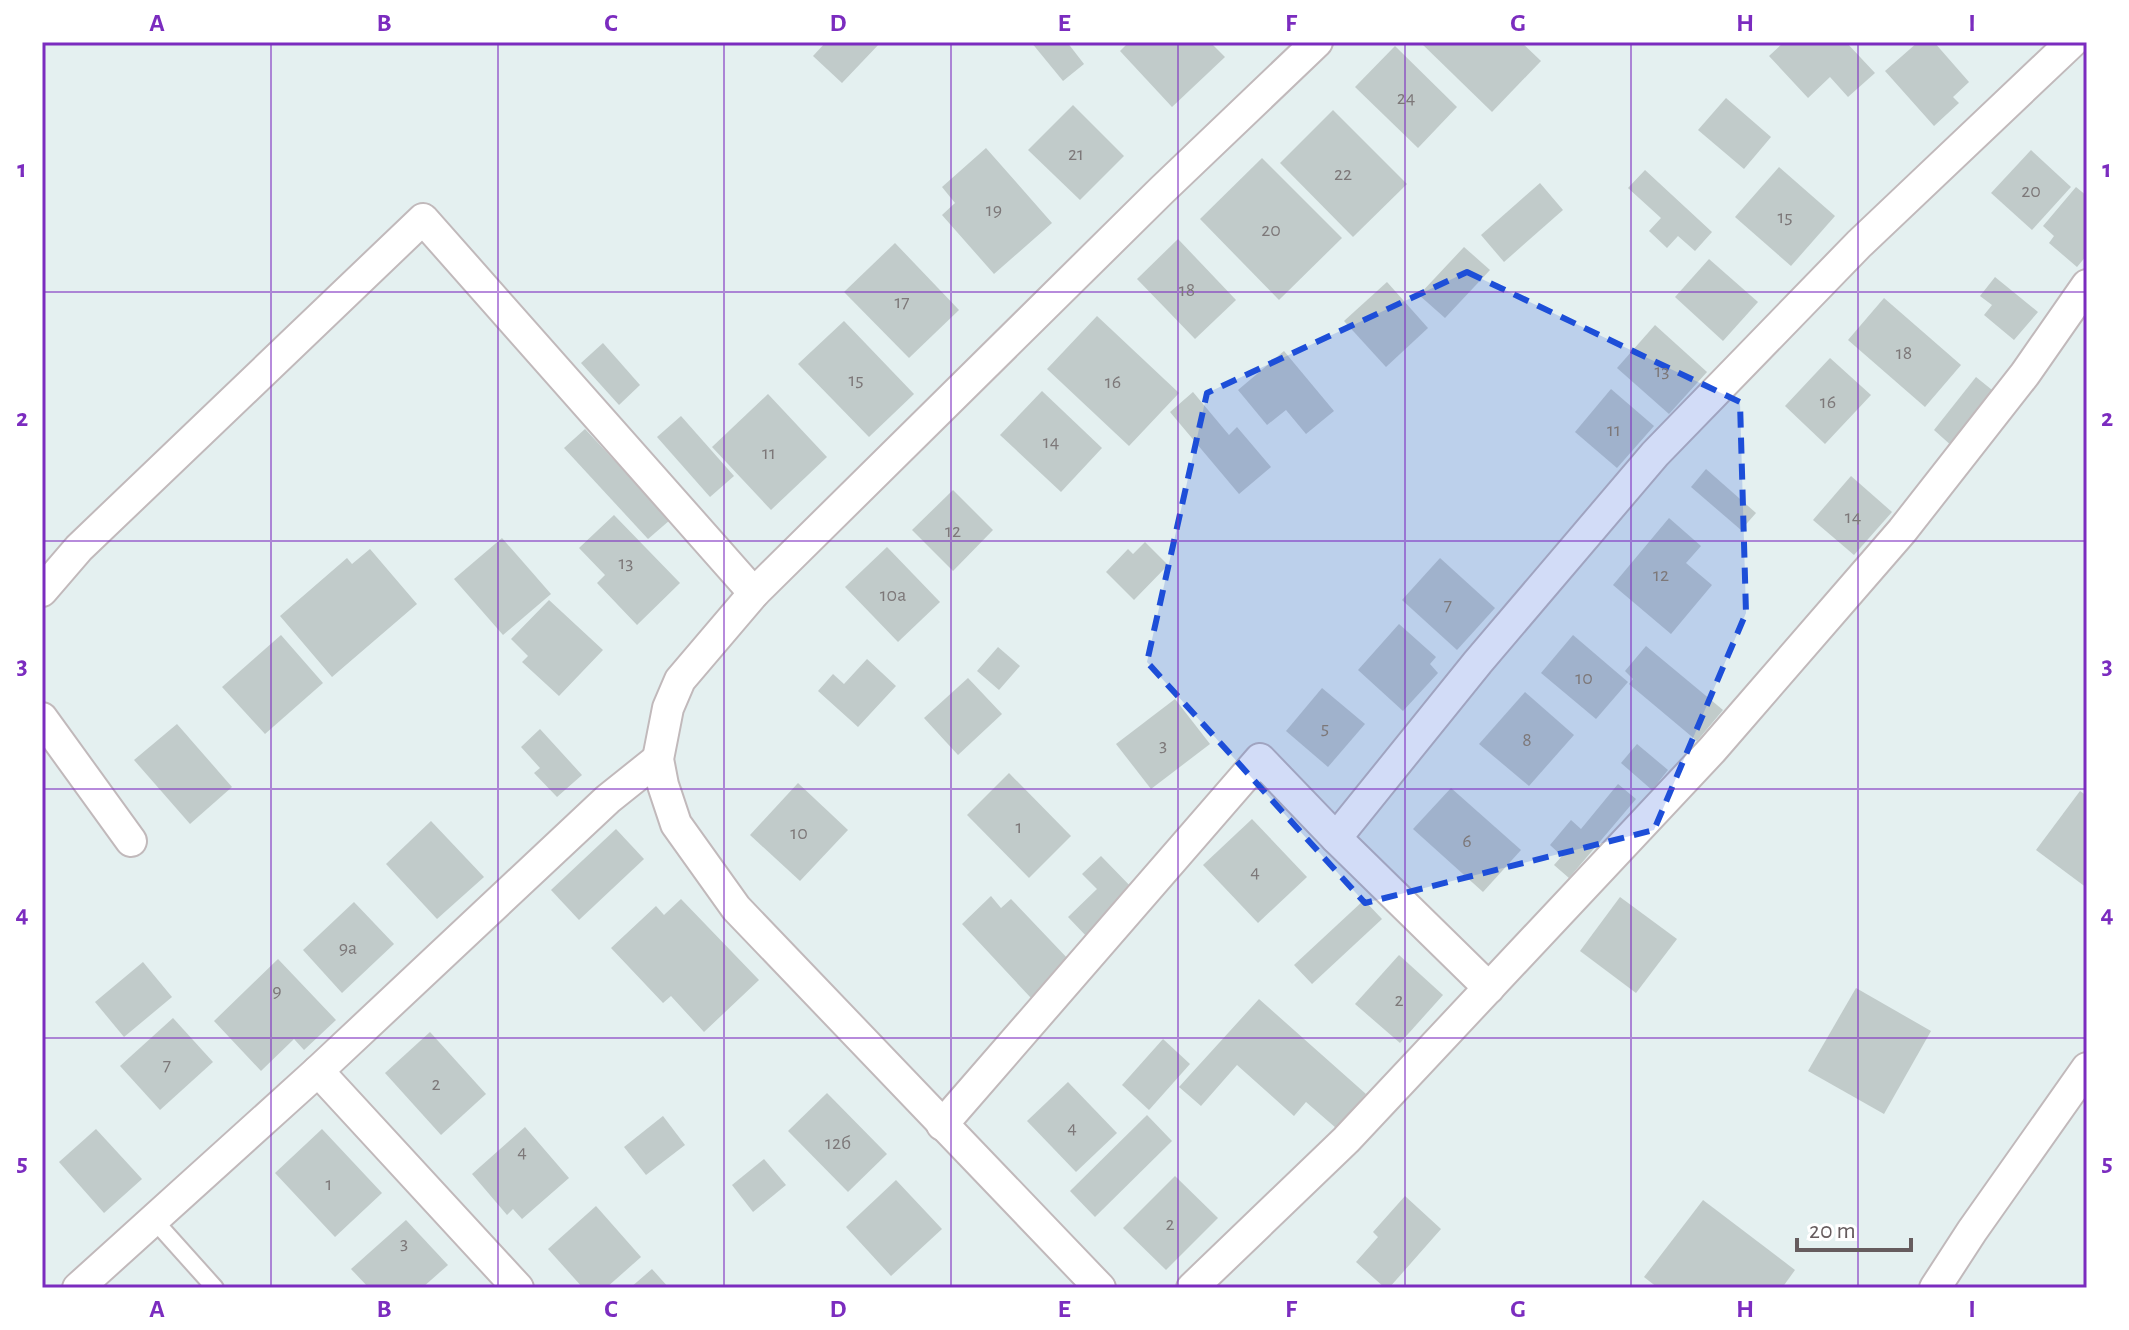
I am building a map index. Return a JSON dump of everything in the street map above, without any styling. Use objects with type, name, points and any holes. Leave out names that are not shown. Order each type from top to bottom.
[{"type":"street","points":[[1100,1288],[736,908],[676,824],[658,759],[668,708],[680,680],[754,593],[1162,190],[1317,42]]},
{"type":"street","points":[[1336,838],[1478,662],[1655,454],[1859,244],[2072,42]]},
{"type":"street","points":[[42,591],[79,548],[423,219],[754,593]]},
{"type":"street","points":[[1192,1288],[1346,1140],[1712,750],[1902,531],[2025,374],[2087,285]]},
{"type":"street","points":[[42,718],[131,841]]},
{"type":"street","points":[[78,1288],[318,1071],[608,799],[658,759]]},
{"type":"street","points":[[942,1125],[1260,759],[1489,988]]},
{"type":"street","points":[[1935,1288],[2087,1068]]},
{"type":"street","points":[[318,1071],[518,1288]]},
{"type":"lane","points":[[154,1220],[215,1288]]},
{"type":"highlighted area","points":[[1467,272],[1740,402],[1746,613],[1654,830],[1365,903],[1147,662],[1207,393]]},
{"type":"building","points":[[826,42],[881,42],[842,83],[813,56]]},
{"type":"building","points":[[1031,42],[1067,42],[1084,64],[1063,81]]},
{"type":"building","points":[[1129,42],[1210,42],[1225,57],[1172,107],[1120,51]]},
{"type":"building","points":[[1420,42],[1521,42],[1541,61],[1492,112]]},
{"type":"building","points":[[1784,42],[1846,42],[1875,73],[1848,97],[1830,77],[1808,98],[1769,56]]},
{"type":"building","points":[[1918,42],[1934,42],[1969,82],[1953,97],[1959,103],[1934,126],[1885,71]]},
{"type":"building","points":[[1395,46],[1457,107],[1418,148],[1355,87]]},
{"type":"building","points":[[1726,98],[1771,137],[1744,169],[1698,130]]},
{"type":"building","points":[[1073,105],[1124,156],[1080,200],[1028,150]]},
{"type":"building","points":[[1333,110],[1407,184],[1353,237],[1280,163]]},
{"type":"building","points":[[986,148],[1052,223],[994,274],[942,215],[955,203],[942,187]]},
{"type":"building","points":[[2031,150],[2071,187],[2032,230],[1991,193]]},
{"type":"building","points":[[1262,158],[1342,238],[1279,300],[1200,219]]},
{"type":"building","points":[[1779,167],[1835,216],[1791,266],[1735,217]]},
{"type":"building","points":[[1645,170],[1712,232],[1695,251],[1678,236],[1667,248],[1649,231],[1661,218],[1628,188]]},
{"type":"building","points":[[1540,183],[1563,210],[1504,262],[1481,235]]},
{"type":"building","points":[[2076,187],[2087,196],[2087,255],[2077,267],[2049,243],[2054,236],[2043,226]]},
{"type":"building","points":[[1178,239],[1236,300],[1195,339],[1137,279]]},
{"type":"building","points":[[895,243],[959,310],[909,358],[844,292]]},
{"type":"building","points":[[1464,247],[1490,270],[1445,318],[1419,295]]},
{"type":"building","points":[[1709,259],[1758,302],[1723,341],[1675,297]]},
{"type":"building","points":[[1995,277],[2038,312],[2014,340],[1984,315],[1992,305],[1980,296]]},
{"type":"building","points":[[1387,282],[1428,328],[1386,367],[1344,321]]},
{"type":"building","points":[[1884,298],[1961,365],[1925,407],[1848,340]]},
{"type":"building","points":[[1097,316],[1179,393],[1129,446],[1047,369]]},
{"type":"building","points":[[844,321],[914,394],[869,437],[798,364]]},
{"type":"building","points":[[1655,325],[1707,372],[1669,414],[1617,368]]},
{"type":"building","points":[[603,343],[640,385],[619,405],[581,363]]},
{"type":"building","points":[[1284,351],[1334,411],[1306,434],[1286,410],[1267,425],[1238,390]]},
{"type":"building","points":[[1830,358],[1871,395],[1825,444],[1785,406]]},
{"type":"building","points":[[1976,377],[1997,394],[1953,447],[1934,430]]},
{"type":"building","points":[[1611,389],[1654,426],[1617,468],[1575,432]]},
{"type":"building","points":[[1042,391],[1102,448],[1061,492],[1000,435]]},
{"type":"building","points":[[1193,392],[1229,435],[1237,427],[1271,467],[1239,494],[1170,412]]},
{"type":"building","points":[[768,394],[827,457],[771,510],[712,447]]},
{"type":"building","points":[[681,416],[734,476],[710,497],[657,437]]},
{"type":"building","points":[[585,429],[670,520],[648,539],[564,448]]},
{"type":"building","points":[[1706,469],[1756,513],[1741,530],[1691,487]]},
{"type":"building","points":[[1851,476],[1892,512],[1854,555],[1813,520]]},
{"type":"building","points":[[953,490],[993,530],[953,571],[912,530]]},
{"type":"building","points":[[614,515],[680,583],[637,625],[597,583],[605,575],[579,548]]},
{"type":"building","points":[[1669,518],[1701,546],[1686,563],[1712,585],[1671,634],[1613,585]]},
{"type":"building","points":[[502,538],[551,594],[503,635],[454,579]]},
{"type":"building","points":[[1145,542],[1168,565],[1134,600],[1106,572],[1128,549],[1133,554]]},
{"type":"building","points":[[887,547],[940,602],[898,642],[845,587]]},
{"type":"building","points":[[370,549],[417,604],[332,677],[280,616],[347,558],[352,564]]},
{"type":"building","points":[[1440,558],[1495,608],[1457,650],[1402,600]]},
{"type":"building","points":[[549,600],[603,650],[559,696],[522,662],[528,656],[511,639]]},
{"type":"building","points":[[1399,624],[1436,657],[1430,664],[1438,673],[1403,711],[1358,670]]},
{"type":"building","points":[[281,635],[323,683],[265,734],[222,687]]},
{"type":"building","points":[[1573,635],[1628,682],[1596,719],[1541,673]]},
{"type":"building","points":[[1646,646],[1723,710],[1697,741],[1629,684],[1633,679],[1625,671]]},
{"type":"building","points":[[998,647],[1020,666],[999,690],[977,671]]},
{"type":"building","points":[[867,659],[896,686],[858,727],[818,691],[833,674],[844,684]]},
{"type":"building","points":[[968,678],[1002,714],[958,755],[924,718]]},
{"type":"building","points":[[1322,688],[1365,724],[1328,767],[1286,731]]},
{"type":"building","points":[[1525,692],[1574,735],[1529,786],[1479,744]]},
{"type":"building","points":[[1175,699],[1210,744],[1151,789],[1116,744]]},
{"type":"building","points":[[177,724],[232,787],[190,824],[134,760]]},
{"type":"building","points":[[540,729],[582,775],[557,797],[534,773],[540,768],[521,747]]},
{"type":"building","points":[[1637,744],[1668,770],[1652,790],[1621,763]]},
{"type":"building","points":[[1009,773],[1071,836],[1029,878],[967,815]]},
{"type":"building","points":[[798,783],[848,830],[800,881],[750,835]]},
{"type":"building","points":[[1618,784],[1636,799],[1569,878],[1554,865],[1562,856],[1550,845],[1571,820],[1581,829]]},
{"type":"building","points":[[1451,788],[1521,850],[1483,892],[1413,829]]},
{"type":"building","points":[[2080,791],[2087,796],[2087,888],[2036,850]]},
{"type":"building","points":[[1252,819],[1307,877],[1258,923],[1203,865]]},
{"type":"building","points":[[431,821],[484,877],[437,919],[386,864]]},
{"type":"building","points":[[616,829],[644,859],[579,920],[551,890]]},
{"type":"building","points":[[1101,856],[1136,892],[1089,939],[1068,917],[1097,889],[1082,874]]},
{"type":"building","points":[[991,896],[1001,908],[1011,899],[1070,961],[1031,998],[962,924]]},
{"type":"building","points":[[1620,897],[1677,939],[1636,993],[1580,951]]},
{"type":"building","points":[[681,899],[759,980],[704,1032],[671,996],[663,1003],[611,948],[656,906],[664,915]]},
{"type":"building","points":[[1364,900],[1382,919],[1312,984],[1294,965]]},
{"type":"building","points":[[354,902],[394,944],[342,993],[303,950]]},
{"type":"building","points":[[1399,955],[1443,995],[1400,1043],[1355,1004]]},
{"type":"building","points":[[278,959],[336,1020],[304,1050],[294,1039],[261,1071],[214,1021]]},
{"type":"building","points":[[143,962],[172,997],[124,1037],[95,1002]]},
{"type":"building","points":[[1856,988],[1931,1031],[1884,1114],[1808,1071]]},
{"type":"building","points":[[1259,999],[1366,1094],[1336,1128],[1306,1102],[1294,1116],[1237,1065],[1201,1106],[1179,1087]]},
{"type":"building","points":[[173,1018],[213,1062],[160,1110],[120,1066]]},
{"type":"building","points":[[430,1032],[486,1094],[441,1135],[385,1073]]},
{"type":"building","points":[[1163,1039],[1190,1064],[1149,1110],[1122,1085]]},
{"type":"building","points":[[1068,1082],[1117,1133],[1076,1172],[1027,1121]]},
{"type":"building","points":[[827,1093],[887,1154],[848,1192],[788,1131]]},
{"type":"building","points":[[1147,1115],[1172,1141],[1095,1217],[1070,1191]]},
{"type":"building","points":[[663,1116],[685,1145],[646,1175],[624,1147]]},
{"type":"building","points":[[525,1127],[569,1178],[522,1219],[513,1209],[507,1215],[472,1174]]},
{"type":"building","points":[[96,1129],[142,1179],[104,1213],[59,1162]]},
{"type":"building","points":[[322,1129],[382,1193],[335,1237],[275,1173]]},
{"type":"building","points":[[764,1159],[786,1185],[753,1212],[732,1185]]},
{"type":"building","points":[[1175,1176],[1218,1218],[1166,1270],[1123,1228]]},
{"type":"building","points":[[896,1180],[942,1229],[891,1276],[846,1227]]},
{"type":"building","points":[[1405,1196],[1441,1229],[1389,1288],[1385,1288],[1356,1262],[1378,1237],[1373,1232]]},
{"type":"building","points":[[1703,1200],[1795,1270],[1782,1288],[1658,1288],[1644,1277]]},
{"type":"building","points":[[596,1206],[641,1257],[606,1288],[583,1288],[548,1249]]},
{"type":"building","points":[[406,1220],[448,1265],[422,1288],[369,1288],[351,1269]]},
{"type":"building","points":[[652,1269],[669,1288],[630,1288]]}]
